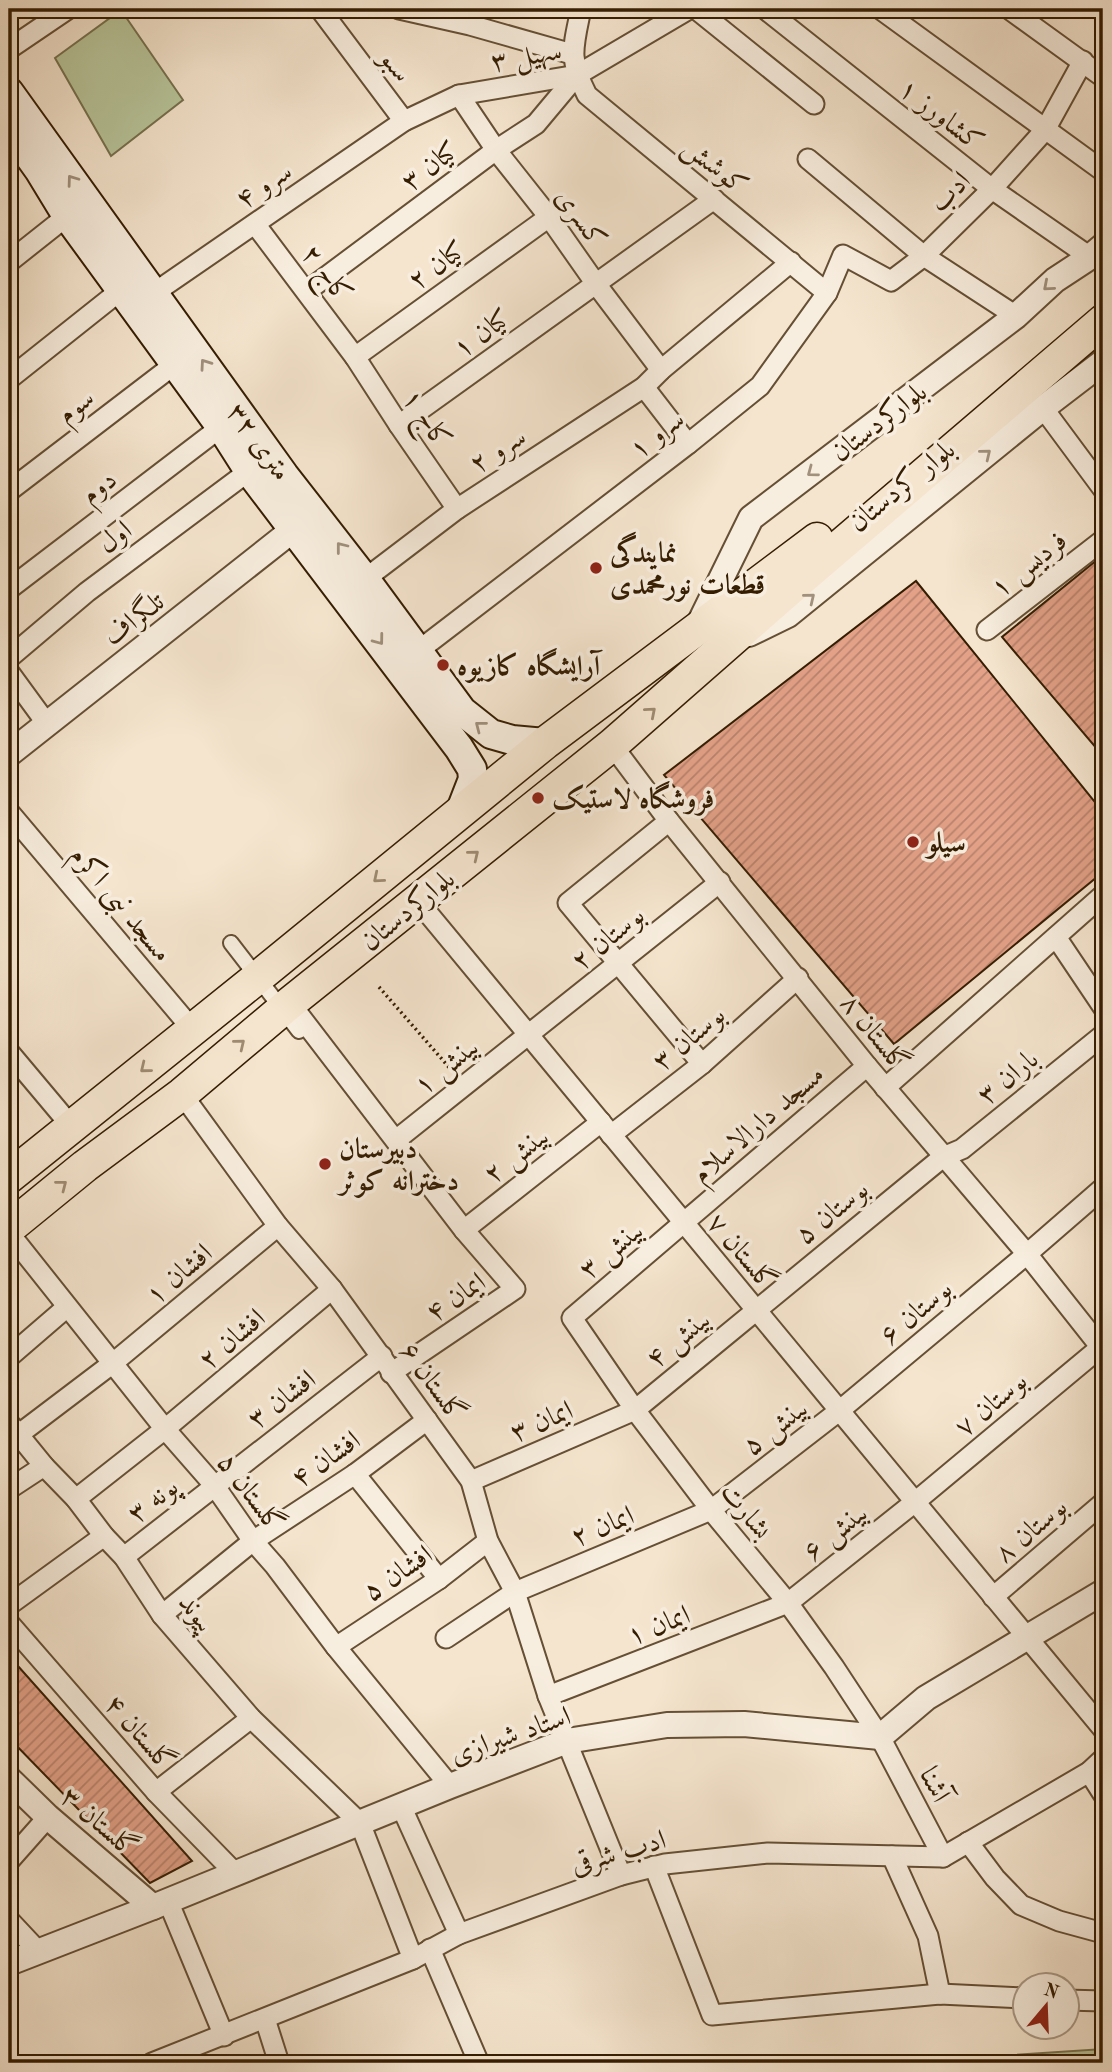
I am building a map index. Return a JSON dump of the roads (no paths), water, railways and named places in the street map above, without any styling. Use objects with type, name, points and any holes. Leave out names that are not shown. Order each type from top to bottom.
[{"type":"main road","name":"۳۲ متری","points":[[9,92],[284,475],[462,711],[491,734],[512,740],[545,743]]},
{"type":"main road","name":"۳۲ متری","points":[[10,133],[221,427],[249,471],[459,748],[472,769],[472,779],[461,810]]},
{"type":"main road","name":"بلوارکردستان","points":[[9,1177],[545,743],[801,552],[1103,301]]},
{"type":"main road","name":"بلوارکردستان","points":[[9,1231],[85,1167],[291,1015],[417,900],[612,745],[1103,321]]},
{"type":"street","points":[[9,49],[68,9]]},
{"type":"street","name":"سبو","points":[[320,9],[404,121]]},
{"type":"street","points":[[400,9],[472,17],[572,54]]},
{"type":"street","points":[[577,75],[572,54],[581,9]]},
{"type":"street","name":"سهیل ۳","points":[[404,121],[459,95],[577,75],[689,9]]},
{"type":"street","points":[[696,9],[814,104]]},
{"type":"street","name":"کشاورز ۱","points":[[765,9],[992,189],[1096,252]]},
{"type":"street","points":[[1009,9],[1103,77]]},
{"type":"street","points":[[882,10],[1103,171]]},
{"type":"street","name":"ادب","points":[[891,281],[924,256],[992,189],[1045,130],[1083,61]]},
{"type":"street","name":"کیان ۳","points":[[307,291],[496,150],[536,124],[577,75]]},
{"type":"street","name":"کوشش","points":[[577,75],[587,95],[827,293]]},
{"type":"street","name":"کسری","points":[[459,95],[496,150],[549,217],[661,370]]},
{"type":"street","name":"سرو ۴","points":[[154,293],[404,121]]},
{"type":"street","points":[[808,159],[924,256],[1016,316]]},
{"type":"street","name":"کیان ۱","points":[[399,425],[714,199]]},
{"type":"street","points":[[9,262],[67,216]]},
{"type":"street","name":"کیان ۲","points":[[355,357],[549,217]]},
{"type":"street","name":"کاج ۲","points":[[255,223],[355,357]]},
{"type":"street","name":"بلوارکردستان","points":[[695,632],[751,518],[1016,316],[1055,280],[1096,252]]},
{"type":"street","name":"سرو ۱","points":[[418,651],[760,386],[827,293],[843,255],[891,281]]},
{"type":"street","name":"سرو ۲","points":[[365,579],[457,509],[643,387],[791,262]]},
{"type":"street","points":[[9,379],[121,290]]},
{"type":"street","name":"کاج ۱","points":[[355,357],[457,509]]},
{"type":"street","name":"بلوار کردستان","points":[[730,643],[789,615],[1103,362]]},
{"type":"street","name":"سوم","points":[[9,491],[175,364]]},
{"type":"street","points":[[643,387],[688,444]]},
{"type":"street","points":[[1043,408],[1103,489]]},
{"type":"street","name":"دوم","points":[[9,589],[221,427]]},
{"type":"street","name":"اول","points":[[13,655],[87,592],[249,471]]},
{"type":"street","name":"تلگراف","points":[[9,754],[294,529]]},
{"type":"street","name":"فردیس ۱","points":[[988,630],[1103,540]]},
{"type":"street","points":[[9,672],[47,724]]},
{"type":"street","name":"گلستان ۸","points":[[612,745],[669,821],[867,1066],[1027,1254],[1102,1349]]},
{"type":"street","name":"مسجد نبی اکرم","points":[[9,812],[193,1030]]},
{"type":"street","points":[[669,821],[568,903],[702,1064]]},
{"type":"street","name":"بوستان ۲","points":[[528,1034],[720,882]]},
{"type":"street","points":[[885,1088],[1103,895]]},
{"type":"street","name":"گلستان ۷","points":[[417,900],[1103,1729]]},
{"type":"street","points":[[1056,937],[1103,1007]]},
{"type":"street","points":[[231,943],[257,978],[396,1140],[464,1230]]},
{"type":"street","name":"بوستان ۳","points":[[606,1129],[702,1064],[797,978]]},
{"type":"street","name":"بینش ۱","points":[[396,1140],[528,1034]]},
{"type":"street","name":"باران ۳","points":[[943,1157],[962,1149],[1103,1035]]},
{"type":"street","points":[[9,1052],[72,1127]]},
{"type":"street","name":"مسجد دارالاسلام","points":[[684,1223],[867,1066]]},
{"type":"street","name":"گلستان ۶","points":[[182,1094],[278,1226],[332,1289],[471,1481],[488,1541],[515,1592],[548,1696],[621,1875]]},
{"type":"street","name":"بینش ۲","points":[[464,1230],[606,1129]]},
{"type":"street","name":"بوستان ۵","points":[[755,1309],[943,1157]]},
{"type":"street","name":"بوستان ۶","points":[[839,1411],[1103,1188]]},
{"type":"street","name":"بینش ۳","points":[[572,1318],[684,1223]]},
{"type":"street","name":"افشان ۱","points":[[14,1429],[113,1363],[278,1226]]},
{"type":"street","name":"ایمان ۴","points":[[386,1365],[515,1289],[464,1230]]},
{"type":"street","name":"گلستان ۵","points":[[9,1231],[67,1307],[214,1485],[253,1541],[336,1647],[450,1786]]},
{"type":"street","name":"افشان ۲","points":[[76,1499],[166,1429],[332,1289]]},
{"type":"street","points":[[9,1357],[67,1307]]},
{"type":"street","name":"بینش ۴","points":[[635,1410],[755,1309]]},
{"type":"street","name":"بشارت","points":[[572,1318],[635,1410],[711,1510],[788,1603],[880,1737]]},
{"type":"street","name":"بوستان ۷","points":[[915,1502],[1102,1349]]},
{"type":"street","name":"افشان ۳","points":[[214,1485],[386,1365]]},
{"type":"street","name":"ایمان ۳","points":[[471,1481],[635,1410]]},
{"type":"street","name":"بینش ۵","points":[[711,1510],[839,1411]]},
{"type":"street","name":"افشان ۴","points":[[162,1615],[253,1541],[355,1474],[427,1420]]},
{"type":"street","name":"پیوند","points":[[14,1429],[124,1557],[162,1615],[251,1718],[360,1823]]},
{"type":"street","points":[[9,1489],[44,1466]]},
{"type":"street","points":[[355,1474],[439,1579]]},
{"type":"street","name":"پونه ۳","points":[[124,1557],[214,1485]]},
{"type":"street","name":"بینش ۶","points":[[788,1603],[915,1502]]},
{"type":"street","name":"بوستان ۸","points":[[993,1597],[1103,1503]]},
{"type":"street","name":"ایمان ۲","points":[[446,1638],[515,1592],[711,1510]]},
{"type":"street","points":[[9,1605],[104,1536]]},
{"type":"street","name":"افشان ۵","points":[[336,1647],[439,1579],[488,1541]]},
{"type":"street","points":[[880,1737],[926,1698],[1103,1592]]},
{"type":"street","name":"ایمان ۱","points":[[548,1696],[788,1603]]},
{"type":"street","name":"گلستان ۴","points":[[9,1623],[156,1792],[236,1874]]},
{"type":"street","points":[[156,1792],[251,1718]]},
{"type":"street","name":"استاد شیرازی","points":[[9,1963],[567,1741],[667,1724],[744,1724],[880,1737]]},
{"type":"street","name":"آشنا","points":[[880,1737],[943,1857]]},
{"type":"street","points":[[943,1857],[1096,1766],[1103,1794]]},
{"type":"street","name":"گلستان ۳","points":[[9,1779],[48,1817],[161,1904]]},
{"type":"street","points":[[401,1805],[459,1934]]},
{"type":"street","points":[[9,1861],[48,1817]]},
{"type":"street","points":[[360,1823],[412,1959]]},
{"type":"street","points":[[968,1842],[995,1878],[1021,1905],[1059,1921],[1103,1933]]},
{"type":"street","name":"ادب شرقی","points":[[152,2063],[412,1959],[459,1934],[621,1875],[654,1866],[768,1853],[943,1857]]},
{"type":"street","points":[[892,1856],[928,1936],[940,1994]]},
{"type":"street","points":[[654,1866],[712,2015],[940,1994],[1010,1997]]},
{"type":"street","points":[[161,1904],[224,2036]]},
{"type":"street","points":[[9,1920],[39,1952]]},
{"type":"street","points":[[430,1949],[478,2061]]},
{"type":"street","points":[[1080,2000],[1103,2001]]},
{"type":"street","points":[[265,2019],[279,2063]]},
{"type":"place","name":"نمایندگی قطعات نورمحمدی","points":[[596,568]]},
{"type":"place","name":"آرایشگاه کازیوه","points":[[443,665]]},
{"type":"place","name":"فروشگاه لاستیک","points":[[538,798]]},
{"type":"place","name":"سیلو","points":[[913,842]]},
{"type":"place","name":"دبیرستان دخترانه کوثر","points":[[325,1164]]}]
